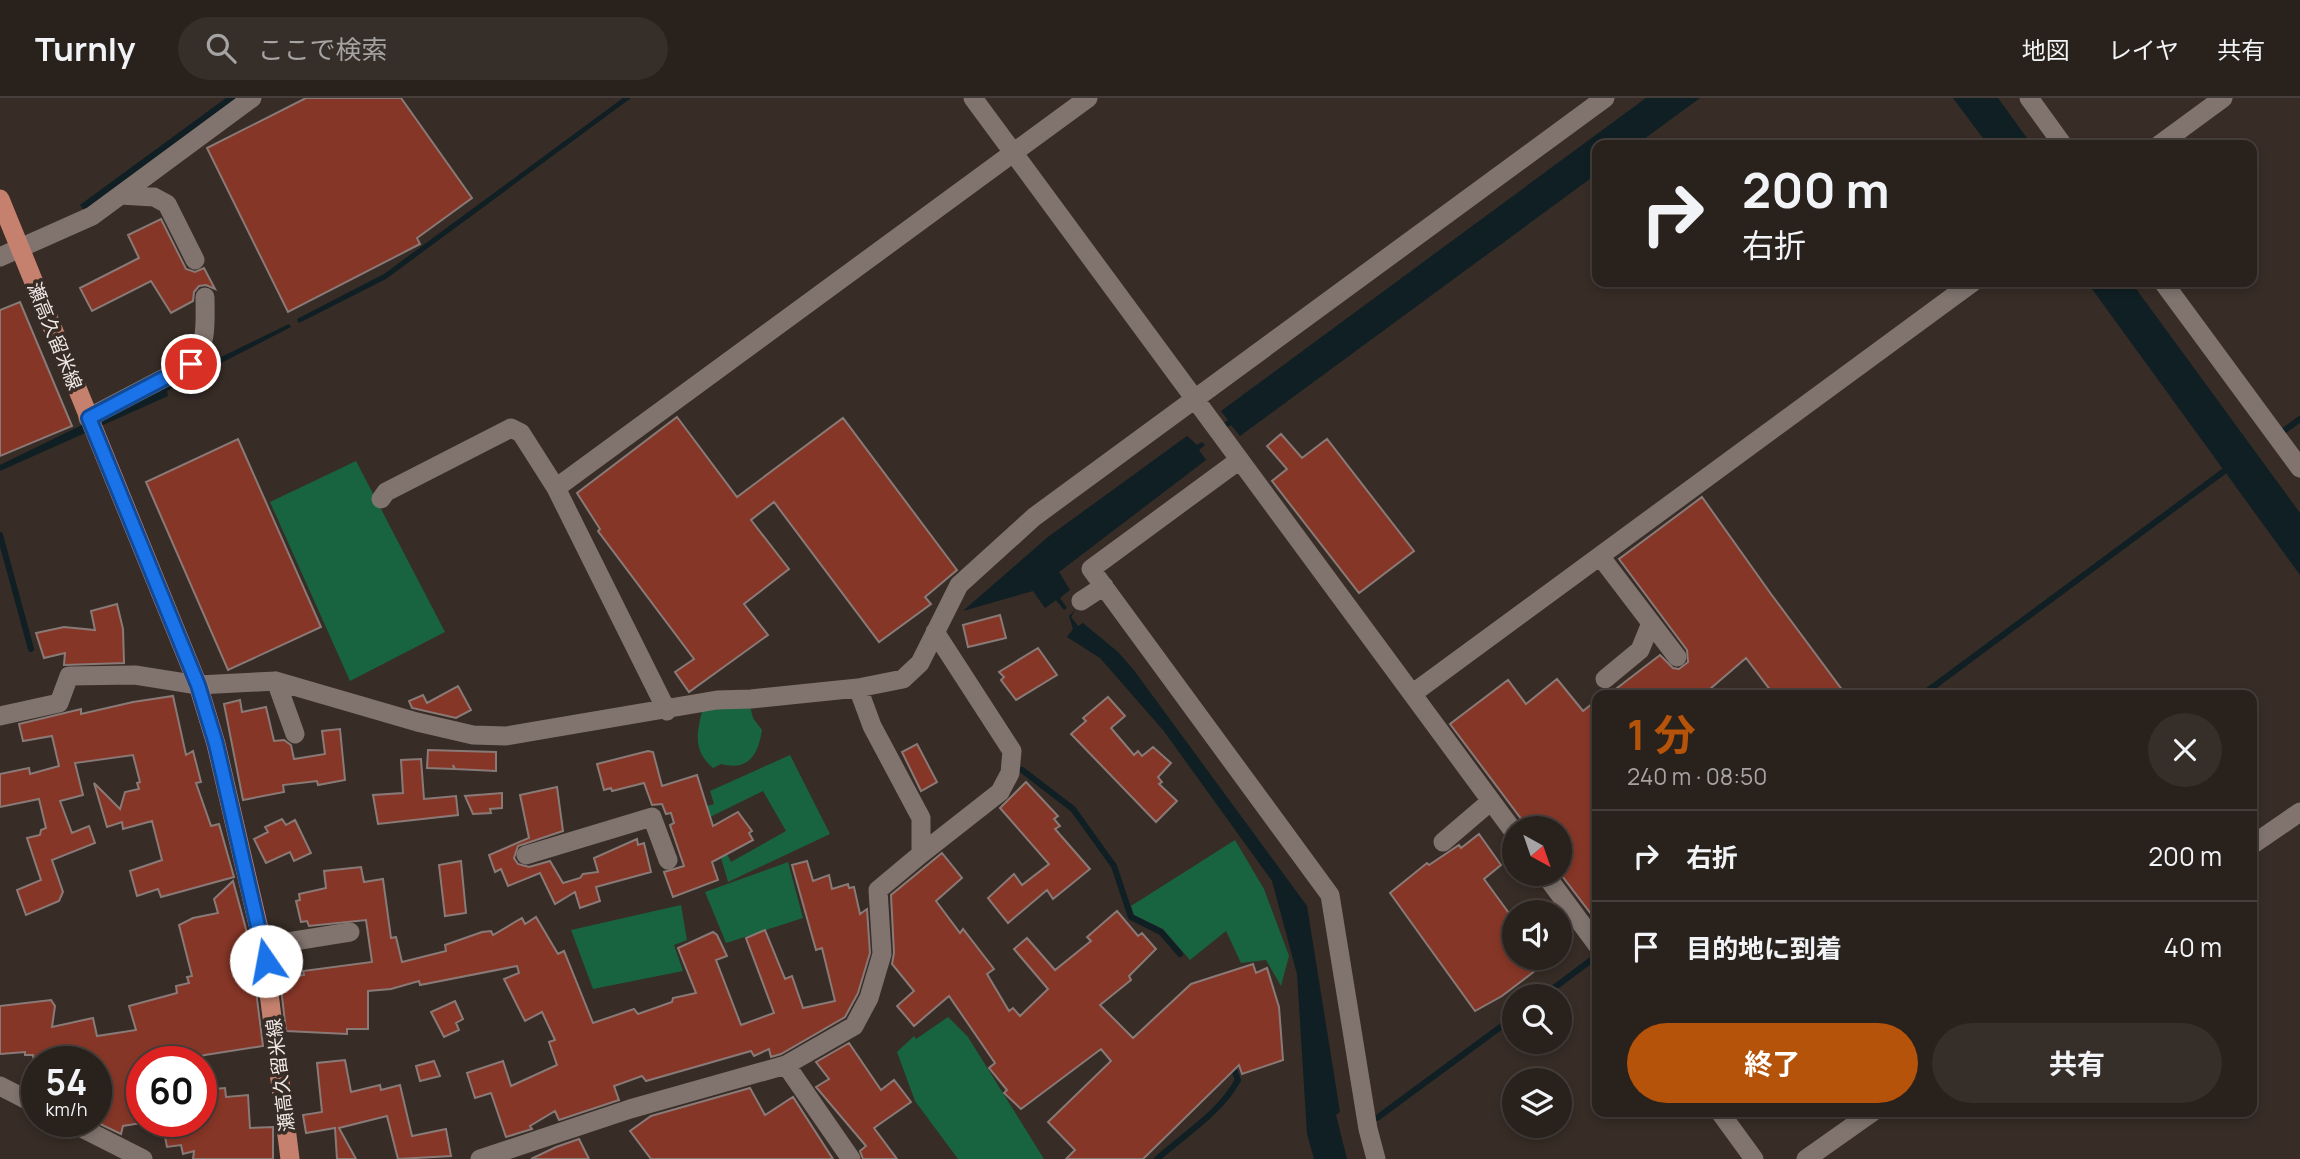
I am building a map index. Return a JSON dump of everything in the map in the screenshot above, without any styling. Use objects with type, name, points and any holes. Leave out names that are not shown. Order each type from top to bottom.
[{"type":"main road","name":"瀬高久留米線","points":[[0,200],[198,685],[216,744],[263,946],[290,1159]]},
{"type":"street","points":[[0,257],[92,216],[252,98]]},
{"type":"street","points":[[973,98],[1502,816]]},
{"type":"street","points":[[556,488],[1088,98]]},
{"type":"street","points":[[0,716],[59,703],[69,676],[135,676],[198,685],[276,681],[417,722],[473,735],[506,736],[717,700],[858,688],[903,679],[920,663],[960,584],[1034,517],[1605,98]]},
{"type":"street","points":[[2029,98],[2059,140]]},
{"type":"street","points":[[2166,140],[2223,98]]},
{"type":"street","points":[[120,195],[154,197],[167,204],[195,260]]},
{"type":"street","points":[[1412,694],[1966,287]]},
{"type":"street","points":[[2167,287],[2300,468]]},
{"type":"street","points":[[89,418],[191,364],[200,354],[205,338],[205,297]]},
{"type":"street","points":[[381,499],[386,492],[510,428],[520,433],[556,488],[667,710]]},
{"type":"street","points":[[1238,460],[1091,569],[1330,895],[1368,1129],[1376,1159]]},
{"type":"street","points":[[1600,556],[1677,657]]},
{"type":"street","points":[[1081,601],[1104,586]]},
{"type":"street","points":[[1605,679],[1640,650],[1651,623]]},
{"type":"street","points":[[480,1159],[630,1109],[786,1065],[854,1026],[869,998],[882,954],[878,890],[1000,792],[1010,773],[1012,751],[935,632]]},
{"type":"street","points":[[276,681],[295,734]]},
{"type":"street","points":[[858,688],[872,726],[921,818],[921,853]]},
{"type":"street","points":[[1443,842],[1491,801]]},
{"type":"street","points":[[2257,842],[2300,812]]},
{"type":"street","points":[[526,855],[652,817],[668,860]]},
{"type":"street","points":[[1554,886],[1592,938]]},
{"type":"street","points":[[263,946],[349,932]]},
{"type":"street","points":[[786,1065],[851,1159]]},
{"type":"street","points":[[0,1086],[21,1097]]},
{"type":"street","points":[[1723,1117],[1754,1159]]},
{"type":"street","points":[[1806,1159],[1866,1117]]},
{"type":"street","points":[[100,1137],[143,1159]]},
{"type":"green space","points":[[356,461],[445,632],[350,681],[270,502]]},
{"type":"green space","points":[[749,702],[753,718],[762,730],[755,754],[739,765],[721,764],[713,768],[699,747],[698,733],[703,707]]},
{"type":"green space","points":[[790,755],[830,834],[728,882],[710,820],[731,862],[786,831],[763,791],[710,817],[707,806],[714,804],[710,791]]},
{"type":"green space","points":[[1235,840],[1264,889],[1289,956],[1281,986],[1266,960],[1241,963],[1226,931],[1190,960],[1163,929],[1134,915],[1131,906]]},
{"type":"green space","points":[[788,862],[803,918],[726,943],[705,892]]},
{"type":"green space","points":[[681,905],[687,940],[674,945],[683,971],[593,989],[571,930]]},
{"type":"green space","points":[[948,1017],[968,1037],[1044,1159],[958,1159],[915,1101],[897,1052],[914,1036],[916,1039]]},
{"type":"shaded area","points":[[226,98],[236,98],[84,210],[80,205]]},
{"type":"shaded area","points":[[623,98],[631,98],[386,279],[299,323],[297,319],[384,274]]},
{"type":"shaded area","points":[[1646,98],[1700,98],[1643,140],[1592,140],[1592,177],[1240,436],[1231,425],[1227,427],[1224,423],[1228,420],[1221,411]]},
{"type":"shaded area","points":[[1953,98],[1998,98],[2028,140],[1984,140]]},
{"type":"shaded area","points":[[2091,287],[2135,287],[2300,513],[2300,575]]},
{"type":"shaded area","points":[[289,324],[291,327],[167,391],[168,396],[0,471],[0,465]]},
{"type":"shaded area","points":[[1187,436],[1197,445],[1202,442],[1205,445],[1199,450],[1206,460],[1059,572],[1070,590],[1060,598],[1067,608],[1064,610],[1056,600],[1045,608],[1033,591],[963,611],[1048,537]]},
{"type":"shaded area","points":[[1075,610],[1071,617],[1078,626],[1083,623],[1118,652],[1133,669],[1307,906],[1340,1112],[1336,1115],[1347,1159],[1314,1159],[1307,1134],[1297,974],[1272,881],[1163,730],[1100,658],[1067,637],[1073,629],[1069,616]]},
{"type":"building","points":[[306,98],[401,98],[472,198],[417,238],[420,244],[288,312],[207,148]]},
{"type":"building","points":[[161,219],[186,269],[195,272],[204,268],[215,289],[206,285],[199,286],[194,292],[193,301],[171,313],[151,281],[92,311],[80,288],[139,258],[128,235]]},
{"type":"building","points":[[20,302],[72,426],[0,456],[0,310]]},
{"type":"building","points":[[677,417],[737,497],[843,418],[957,570],[925,597],[931,604],[879,642],[774,502],[751,520],[789,569],[744,604],[768,635],[689,692],[675,672],[694,659],[598,531],[600,529],[577,493]]},
{"type":"building","points":[[1281,434],[1302,458],[1327,439],[1414,551],[1359,593],[1272,481],[1287,469],[1267,446]]},
{"type":"building","points":[[238,439],[321,627],[228,670],[146,482]]},
{"type":"building","points":[[1702,497],[1842,690],[1770,690],[1746,658],[1709,690],[1614,690],[1660,655],[1673,668],[1679,669],[1688,662],[1687,650],[1619,559]]},
{"type":"building","points":[[117,604],[123,629],[124,663],[64,665],[65,653],[44,658],[36,633],[64,627],[95,630],[91,611]]},
{"type":"building","points":[[1000,615],[1006,638],[968,647],[963,625]]},
{"type":"building","points":[[1038,648],[1057,675],[1016,700],[1001,680],[1004,677],[999,672]]},
{"type":"building","points":[[1557,679],[1583,711],[1592,704],[1592,915],[1570,886],[1572,886],[1572,816],[1519,816],[1450,724],[1508,680],[1526,704]]},
{"type":"building","points":[[458,686],[471,710],[456,718],[412,708],[409,701],[423,695],[427,703]]},
{"type":"building","points":[[173,696],[186,755],[193,751],[201,782],[196,783],[211,826],[219,824],[234,877],[161,897],[158,889],[137,896],[130,871],[162,860],[152,821],[123,829],[122,822],[107,827],[94,783],[120,809],[125,792],[139,789],[137,783],[140,782],[133,755],[75,763],[83,795],[60,801],[72,833],[89,826],[95,843],[52,860],[63,892],[59,901],[26,915],[17,890],[41,880],[27,838],[40,835],[41,830],[46,828],[39,799],[0,807],[0,774],[29,768],[30,774],[59,766],[52,736],[23,741],[19,724],[81,709],[81,714]]},
{"type":"building","points":[[1108,697],[1125,716],[1111,728],[1134,755],[1138,751],[1142,756],[1153,747],[1171,763],[1158,777],[1162,782],[1159,784],[1177,801],[1156,822],[1071,734],[1086,721],[1083,718]]},
{"type":"building","points":[[240,700],[242,712],[266,707],[274,741],[284,740],[291,745],[294,759],[325,754],[322,731],[340,729],[345,780],[318,785],[317,781],[283,785],[284,792],[243,800],[224,704]]},
{"type":"building","points":[[917,744],[937,782],[921,791],[902,752]]},
{"type":"building","points":[[428,750],[496,752],[496,771],[455,769],[453,765],[454,769],[427,768]]},
{"type":"building","points":[[653,752],[662,786],[697,775],[713,826],[738,812],[752,831],[749,833],[753,840],[712,862],[718,880],[673,897],[664,872],[684,866],[670,825],[674,823],[671,813],[666,814],[662,804],[652,805],[644,783],[612,791],[611,788],[604,790],[597,764]]},
{"type":"building","points":[[421,759],[424,799],[456,796],[458,815],[378,824],[373,795],[403,793],[401,760]]},
{"type":"building","points":[[1026,782],[1058,816],[1054,819],[1060,826],[1055,829],[1090,869],[1053,899],[1047,890],[1008,923],[988,898],[1014,874],[1022,885],[1049,864],[1000,808]]},
{"type":"building","points":[[557,787],[563,831],[518,846],[514,858],[518,864],[529,867],[550,861],[563,883],[580,878],[583,874],[598,872],[594,858],[637,839],[638,845],[644,843],[651,872],[596,887],[600,901],[580,908],[575,892],[555,904],[540,873],[508,886],[501,869],[495,872],[489,855],[529,838],[520,795]]},
{"type":"building","points":[[502,793],[502,808],[490,809],[491,813],[473,814],[465,796]]},
{"type":"building","points":[[282,819],[286,825],[295,820],[311,853],[294,861],[290,852],[266,863],[254,839],[268,832],[265,827]]},
{"type":"building","points":[[1479,834],[1501,865],[1484,879],[1502,904],[1502,970],[1536,970],[1518,984],[1502,984],[1502,996],[1475,1011],[1390,893],[1427,863],[1429,865],[1459,845],[1461,848]]},
{"type":"building","points":[[942,853],[962,878],[936,901],[960,933],[963,929],[994,969],[987,974],[1009,1011],[1013,1008],[1020,1016],[1048,989],[1014,949],[1027,938],[1055,970],[1091,941],[1087,937],[1117,911],[1138,936],[1142,933],[1156,949],[1129,976],[1131,980],[1100,1005],[1133,1038],[1191,984],[1253,964],[1256,973],[1267,968],[1279,1007],[1283,1060],[1242,1074],[1239,1065],[1143,1159],[1066,1159],[1075,1150],[1048,1122],[1111,1061],[1101,1049],[1021,1109],[1004,1093],[1007,1090],[989,1068],[995,1063],[949,996],[914,1026],[897,1006],[914,991],[892,964],[894,953],[891,895]]},
{"type":"building","points":[[461,861],[466,913],[445,916],[439,865]]},
{"type":"building","points":[[807,861],[813,881],[829,875],[832,889],[848,884],[849,888],[854,887],[860,914],[867,909],[870,953],[858,993],[845,1017],[781,1054],[771,1057],[769,1049],[754,1056],[751,1051],[646,1081],[642,1076],[614,1086],[619,1100],[559,1120],[555,1111],[530,1126],[532,1129],[506,1137],[491,1093],[475,1098],[467,1073],[503,1061],[511,1086],[557,1065],[549,1042],[555,1040],[542,1012],[525,1021],[504,979],[519,973],[517,966],[420,985],[419,981],[391,989],[368,991],[368,1029],[347,1029],[347,1034],[286,1031],[280,979],[304,975],[303,971],[372,962],[366,920],[309,926],[307,921],[301,922],[296,901],[300,900],[299,894],[326,888],[324,871],[361,867],[364,882],[383,879],[391,938],[396,937],[402,962],[446,951],[445,945],[482,932],[491,931],[493,935],[522,918],[525,924],[536,917],[558,954],[564,951],[593,1023],[634,1009],[638,1014],[672,1002],[673,998],[696,993],[678,948],[713,932],[727,956],[716,960],[741,1025],[774,1013],[746,938],[765,930],[785,979],[792,976],[803,1008],[835,1001],[822,948],[816,950],[792,865]]},
{"type":"building","points":[[233,881],[250,944],[263,1046],[217,1053],[217,1046],[126,1046],[126,1126],[123,1126],[121,1134],[112,1130],[112,1046],[21,1046],[21,1052],[0,1054],[0,1006],[51,1000],[55,1006],[52,1027],[93,1018],[97,1036],[136,1030],[129,1006],[177,993],[176,986],[189,983],[187,977],[192,976],[179,925],[193,918],[218,913],[214,899]]},
{"type":"building","points":[[455,1001],[463,1019],[456,1023],[459,1030],[444,1037],[431,1012]]},
{"type":"building","points":[[849,1043],[881,1090],[894,1080],[911,1102],[874,1128],[897,1159],[863,1159],[860,1151],[866,1146],[816,1087],[829,1079],[816,1062]]},
{"type":"building","points":[[345,1060],[351,1092],[380,1085],[381,1090],[400,1085],[412,1136],[446,1129],[451,1156],[398,1159],[387,1116],[339,1128],[356,1159],[337,1159],[335,1128],[306,1133],[303,1115],[322,1112],[317,1063]]},
{"type":"building","points":[[434,1061],[440,1076],[420,1081],[416,1066]]},
{"type":"building","points":[[225,1088],[226,1097],[248,1095],[250,1128],[273,1127],[273,1159],[193,1159],[194,1151],[183,1154],[181,1145],[167,1147],[165,1137],[217,1137],[217,1089]]},
{"type":"building","points":[[750,1088],[765,1115],[793,1097],[833,1159],[651,1159],[630,1131],[651,1116]]},
{"type":"building","points":[[579,1139],[589,1159],[531,1159],[556,1147]]},
{"type":"waterway","points":[[2285,430],[2300,419]]},
{"type":"waterway","points":[[1929,690],[2223,472]]},
{"type":"waterway","points":[[0,535],[31,649]]},
{"type":"waterway","points":[[1022,770],[1073,809],[1114,866],[1131,917],[1161,932],[1180,954]]},
{"type":"waterway","points":[[1559,984],[1592,959]]},
{"type":"waterway","points":[[1377,1118],[1502,1026]]},
{"type":"waterway","points":[[1157,1159],[1212,1113],[1230,1092],[1238,1080],[1232,1064]]},
{"type":"route","points":[[191,364],[89,418],[198,685],[216,744],[266,961]]}]
